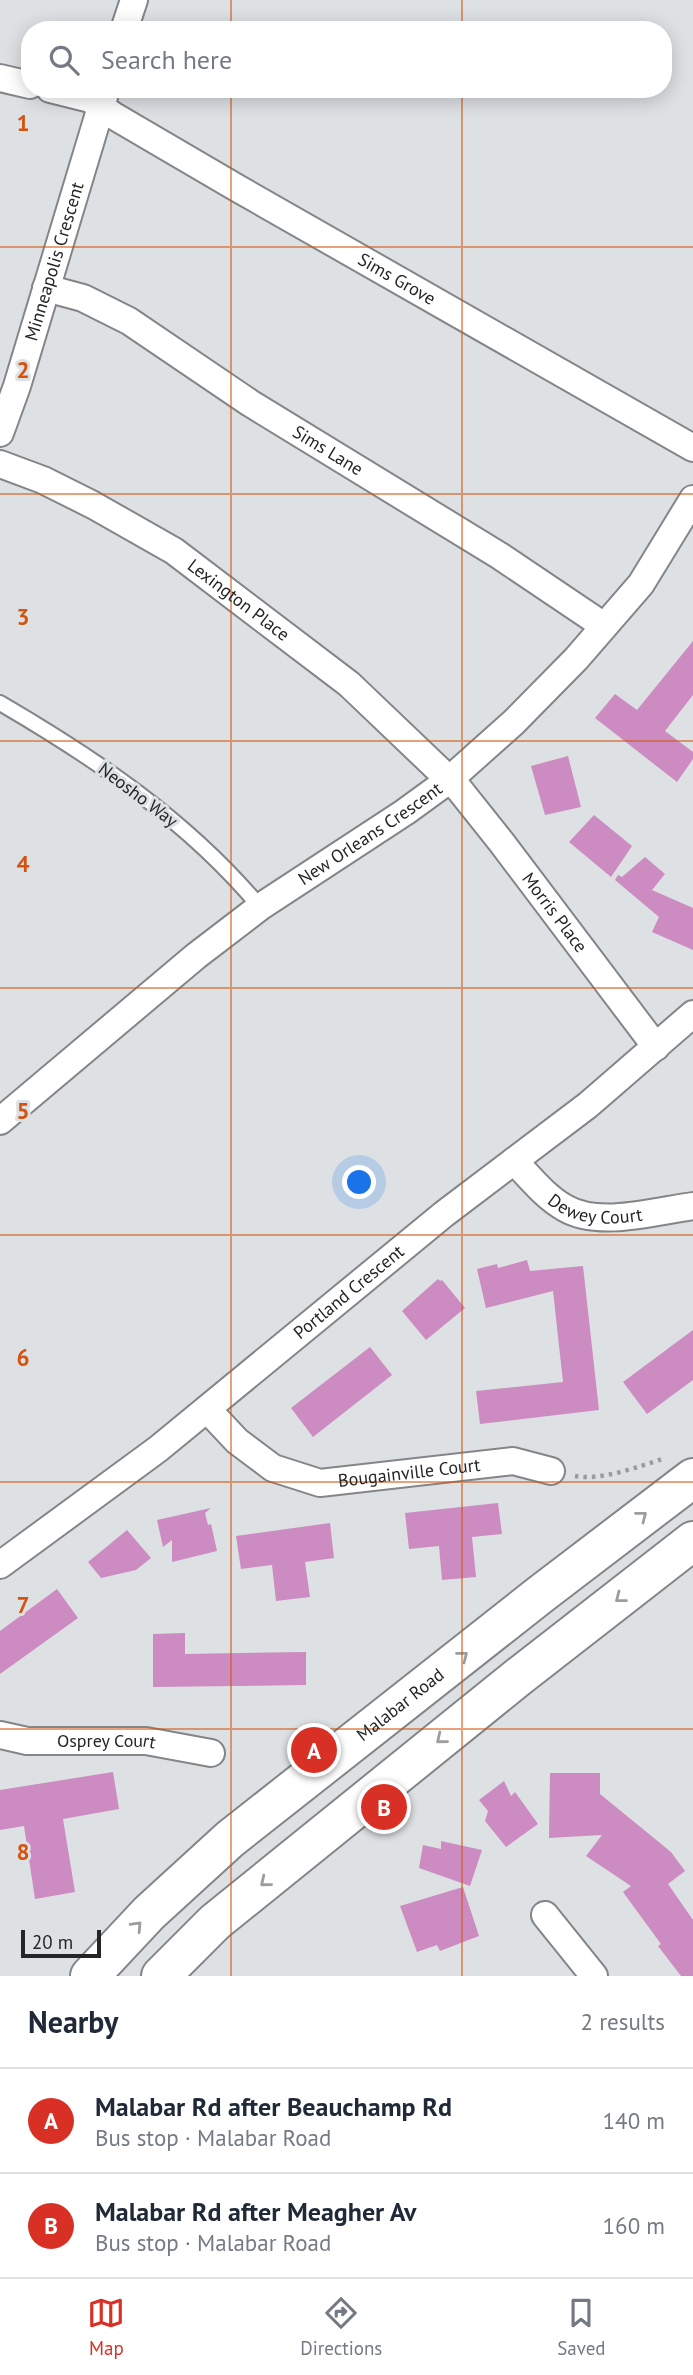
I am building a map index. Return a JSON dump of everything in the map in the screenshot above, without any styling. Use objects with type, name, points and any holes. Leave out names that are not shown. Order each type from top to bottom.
[{"type":"main road","name":"Malabar Road","points":[[90,1976],[149,1913],[230,1839],[541,1594],[679,1468]]},
{"type":"main road","points":[[162,1976],[215,1922],[517,1678],[693,1541]]},
{"type":"street","points":[[127,21],[134,0]]},
{"type":"street","points":[[0,78],[21,83]]},
{"type":"street","name":"Sims Grove","points":[[86,98],[104,98],[225,181],[693,448]]},
{"type":"street","name":"Minneapolis Crescent","points":[[0,433],[17,386],[104,98]]},
{"type":"street","name":"Sims Lane","points":[[46,288],[83,298],[129,321],[250,403],[500,556],[604,626]]},
{"type":"street","name":"Lexington Place","points":[[0,464],[43,480],[93,505],[174,551],[349,684],[449,780]]},
{"type":"street","name":"New Orleans Crescent","points":[[0,1121],[196,956],[260,907],[449,780],[514,722],[576,659],[641,584],[693,499]]},
{"type":"street","name":"Morris Place","points":[[449,780],[502,842],[656,1047]]},
{"type":"street","name":"Portland Crescent","points":[[0,1565],[159,1449],[444,1214],[588,1105],[693,1014]]},
{"type":"street","name":"Dewey Court","points":[[514,1161],[549,1197],[567,1210],[592,1218],[693,1206]]},
{"type":"street","name":"Bougainville Court","points":[[207,1409],[237,1441],[273,1468],[320,1483],[513,1461],[551,1471]]},
{"type":"street","name":"Osprey Court","points":[[0,1735],[27,1741],[146,1741],[211,1753]]},
{"type":"street","points":[[545,1915],[594,1976]]},
{"type":"lane","name":"Neosho Way","points":[[0,703],[66,742],[183,828],[226,869],[260,907]]},
{"type":"path","points":[[551,1471],[583,1478],[630,1470],[679,1468]]},
{"type":"building","points":[[693,641],[693,695],[665,731],[693,752],[693,759],[677,782],[595,718],[615,694],[637,710]]},
{"type":"building","points":[[568,756],[581,807],[545,815],[531,766]]},
{"type":"building","points":[[594,815],[632,846],[611,877],[569,842]]},
{"type":"building","points":[[645,857],[665,874],[652,890],[693,908],[693,950],[652,932],[659,917],[615,880],[618,875],[622,877]]},
{"type":"building","points":[[527,1260],[530,1271],[583,1266],[599,1410],[480,1424],[476,1391],[563,1382],[553,1291],[486,1308],[477,1269],[497,1264],[498,1268]]},
{"type":"building","points":[[438,1279],[442,1280],[465,1308],[426,1340],[402,1311]]},
{"type":"building","points":[[693,1330],[693,1380],[647,1414],[623,1382]]},
{"type":"building","points":[[370,1347],[392,1375],[313,1437],[291,1408]]},
{"type":"building","points":[[498,1503],[502,1534],[472,1537],[476,1577],[442,1580],[439,1546],[409,1549],[405,1513]]},
{"type":"building","points":[[211,1508],[205,1513],[208,1525],[211,1524],[217,1551],[172,1562],[172,1540],[163,1547],[157,1520]]},
{"type":"building","points":[[330,1523],[334,1558],[305,1562],[310,1597],[276,1601],[272,1565],[241,1569],[236,1536]]},
{"type":"building","points":[[127,1530],[151,1558],[136,1570],[101,1578],[88,1562]]},
{"type":"building","points":[[57,1589],[78,1618],[0,1674],[0,1631]]},
{"type":"building","points":[[185,1633],[185,1654],[306,1652],[306,1685],[153,1687],[153,1634]]},
{"type":"building","points":[[113,1772],[119,1809],[63,1819],[75,1892],[35,1899],[24,1826],[0,1830],[0,1790]]},
{"type":"building","points":[[550,1773],[600,1773],[600,1794],[671,1852],[685,1871],[668,1884],[693,1920],[693,1976],[681,1976],[658,1946],[661,1944],[623,1892],[631,1886],[586,1856],[602,1835],[549,1838]]},
{"type":"building","points":[[504,1781],[511,1796],[515,1792],[538,1824],[506,1847],[485,1821],[488,1811],[479,1800]]},
{"type":"building","points":[[441,1841],[482,1850],[470,1886],[419,1868],[423,1845],[441,1849]]},
{"type":"building","points":[[463,1887],[479,1936],[440,1951],[437,1945],[417,1952],[400,1906]]},
{"type":"place","name":"Malabar Rd after Beauchamp Rd","points":[[314,1750]]},
{"type":"place","name":"Malabar Rd after Meagher Av","points":[[384,1807]]}]
